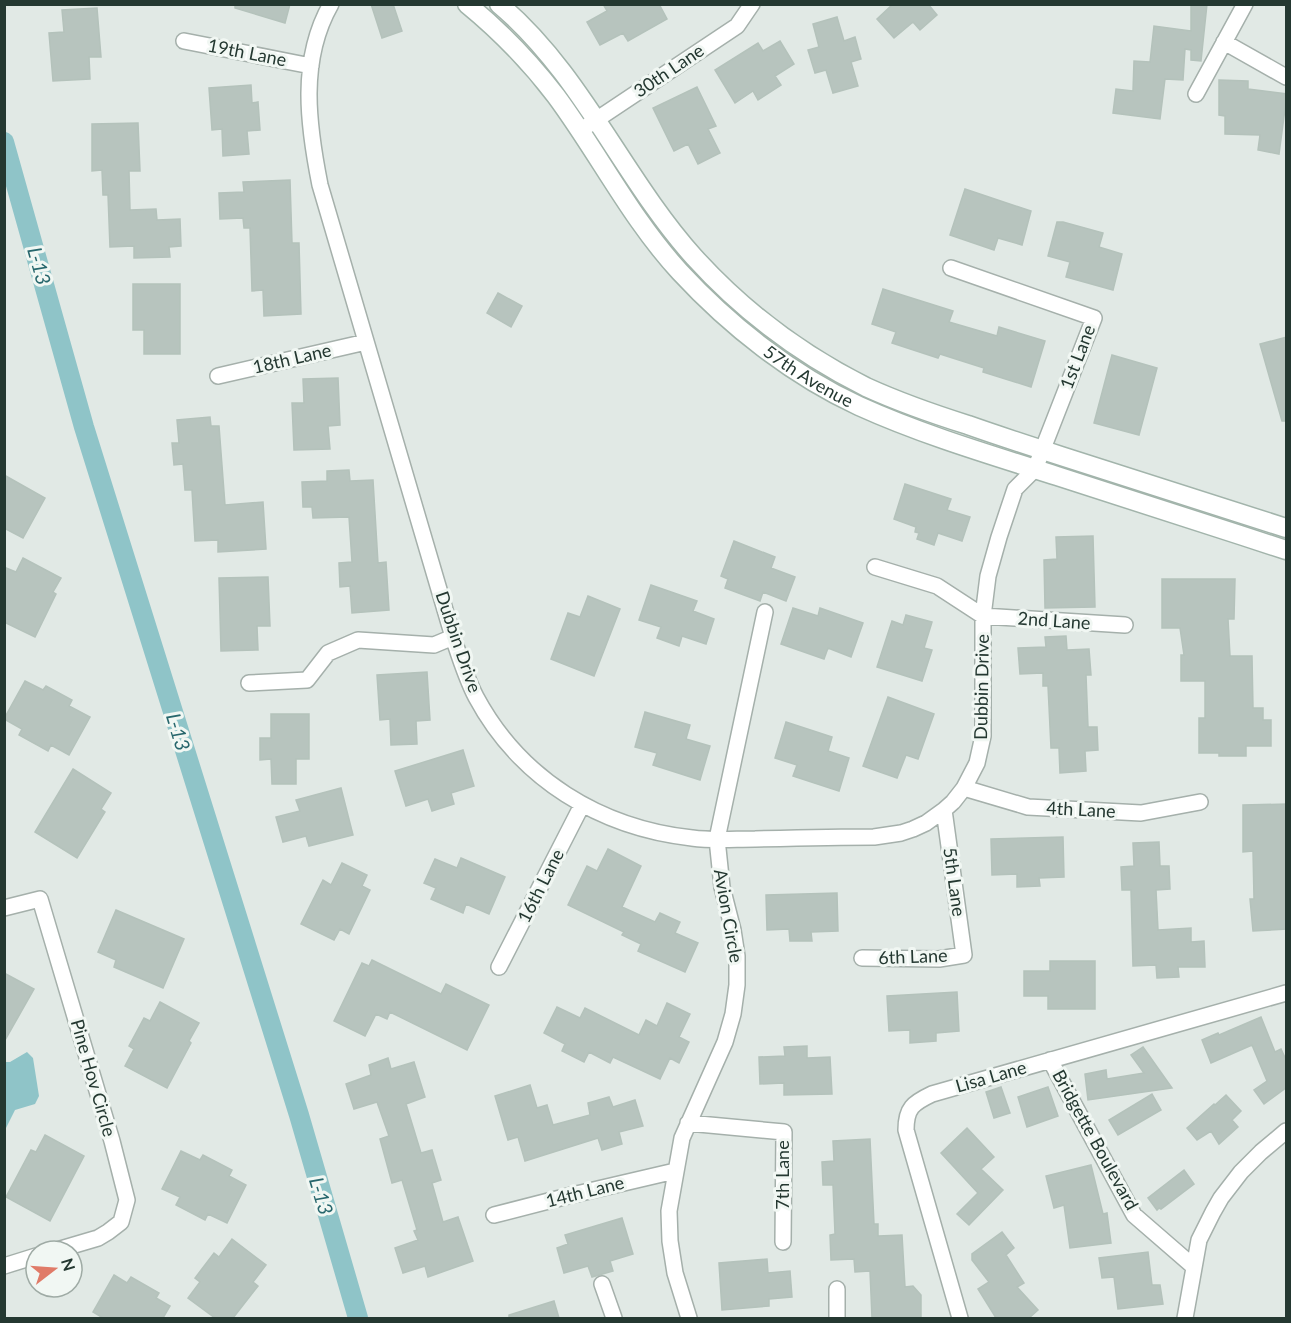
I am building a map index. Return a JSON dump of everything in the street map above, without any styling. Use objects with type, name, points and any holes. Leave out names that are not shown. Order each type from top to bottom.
[{"type":"street","name":"Dubbin Drive","points":[[331,4],[315,43],[308,97],[311,141],[320,185],[466,675],[477,698],[504,740],[530,768],[560,791],[607,818],[643,830],[692,839],[874,837],[914,829],[926,823],[953,802],[964,788],[977,763],[983,736],[983,616],[988,576],[1015,489],[1035,469]]},
{"type":"street","name":"57th Avenue","points":[[499,4],[537,41],[572,84],[665,223],[694,258],[728,292],[774,330],[824,364],[910,406],[1287,528]]},
{"type":"street","name":"30th Lane","points":[[580,132],[737,26],[752,4]]},
{"type":"street","points":[[1196,94],[1245,4]]},
{"type":"street","name":"57th Avenue","points":[[471,6],[522,55],[556,96],[649,236],[679,272],[714,307],[762,347],[813,381],[857,405],[903,425],[1287,550]]},
{"type":"street","name":"19th Lane","points":[[184,41],[311,66]]},
{"type":"street","points":[[1224,42],[1287,77]]},
{"type":"street","name":"1st Lane","points":[[951,268],[1094,318],[1035,469]]},
{"type":"street","name":"18th Lane","points":[[218,376],[366,342]]},
{"type":"street","points":[[874,567],[937,586],[983,616]]},
{"type":"street","name":"Avion Circle","points":[[689,1318],[675,1273],[670,1241],[669,1211],[682,1138],[725,1042],[738,985],[734,930],[721,879],[717,839],[765,612]]},
{"type":"street","name":"2nd Lane","points":[[983,616],[1125,625]]},
{"type":"street","points":[[249,683],[307,680],[328,653],[358,640],[434,645],[453,637]]},
{"type":"street","name":"4th Lane","points":[[964,788],[1028,807],[1141,813],[1200,802]]},
{"type":"street","name":"16th Lane","points":[[499,967],[582,805]]},
{"type":"street","name":"5th Lane","points":[[944,810],[964,955]]},
{"type":"street","name":"Pine Hov Circle","points":[[4,908],[40,899],[112,1141],[127,1200],[121,1222],[98,1238],[84,1242]]},
{"type":"street","name":"6th Lane","points":[[862,958],[939,959],[964,955]]},
{"type":"street","name":"Lisa Lane","points":[[960,1318],[906,1130],[906,1116],[911,1106],[932,1094],[1287,993]]},
{"type":"street","name":"Bridgette Boulevard","points":[[1050,1060],[1134,1215],[1194,1267]]},
{"type":"street","name":"7th Lane","points":[[688,1123],[784,1132],[783,1242]]},
{"type":"street","points":[[1185,1318],[1199,1240],[1221,1198],[1241,1172],[1287,1131]]},
{"type":"street","name":"14th Lane","points":[[494,1215],[675,1171]]},
{"type":"street","points":[[4,1266],[24,1260]]},
{"type":"street","points":[[602,1284],[614,1318]]},
{"type":"street","points":[[837,1289],[837,1318]]},
{"type":"water","points":[[27,1052],[33,1058],[39,1096],[35,1104],[15,1110],[5,1130],[5,1062],[10,1062]]},
{"type":"building","points":[[235,4],[290,4],[285,23],[235,8]]},
{"type":"building","points":[[371,4],[393,4],[402,31],[382,38]]},
{"type":"building","points":[[603,4],[659,4],[667,19],[628,41],[623,33],[600,45],[587,22],[607,11]]},
{"type":"building","points":[[893,4],[928,4],[937,15],[920,30],[913,22],[894,38],[877,19]]},
{"type":"building","points":[[1191,4],[1207,4],[1201,61],[1191,60],[1191,50],[1185,49],[1183,80],[1165,79],[1160,119],[1113,113],[1116,89],[1133,91],[1134,61],[1150,62],[1154,26],[1191,31]]},
{"type":"building","points":[[97,8],[101,57],[89,57],[90,79],[53,81],[49,33],[64,32],[62,10]]},
{"type":"building","points":[[837,17],[844,41],[855,37],[861,59],[851,62],[858,86],[833,93],[826,70],[815,73],[808,50],[819,47],[813,24]]},
{"type":"building","points":[[780,41],[794,64],[775,76],[781,85],[758,100],[753,91],[735,103],[715,70],[758,43],[763,51]]},
{"type":"building","points":[[1219,80],[1248,81],[1248,89],[1287,94],[1279,154],[1258,150],[1260,135],[1225,134],[1225,116],[1219,115]]},
{"type":"building","points":[[251,85],[252,103],[258,102],[260,130],[247,131],[249,154],[223,156],[222,129],[212,130],[209,88]]},
{"type":"building","points":[[697,87],[716,126],[708,129],[720,153],[698,164],[688,144],[674,151],[653,108]]},
{"type":"building","points":[[138,123],[140,171],[129,171],[130,210],[156,209],[157,220],[180,219],[181,246],[169,247],[170,257],[134,258],[134,246],[110,247],[108,195],[103,195],[102,170],[92,171],[92,124]]},
{"type":"building","points":[[290,180],[292,243],[299,243],[301,314],[264,316],[263,290],[252,291],[250,228],[244,228],[243,218],[220,219],[219,193],[244,192],[243,182]]},
{"type":"building","points":[[965,189],[1031,211],[1022,245],[998,238],[994,250],[950,235]]},
{"type":"building","points":[[1057,222],[1103,233],[1099,247],[1122,254],[1113,290],[1066,277],[1070,262],[1048,256]]},
{"type":"building","points":[[133,284],[180,284],[180,354],[144,354],[144,330],[133,330]]},
{"type":"building","points":[[883,289],[953,311],[949,322],[997,336],[999,327],[1045,341],[1031,387],[983,372],[984,368],[940,354],[938,358],[892,343],[896,332],[872,324]]},
{"type":"building","points":[[498,293],[522,306],[511,327],[487,313]]},
{"type":"building","points":[[1287,337],[1287,421],[1282,421],[1260,344]]},
{"type":"building","points":[[1112,355],[1157,368],[1139,435],[1094,423]]},
{"type":"building","points":[[338,378],[340,425],[328,426],[330,449],[294,450],[292,403],[304,403],[303,379]]},
{"type":"building","points":[[210,417],[211,426],[219,426],[225,505],[263,502],[266,549],[218,552],[218,540],[195,541],[192,490],[185,490],[183,464],[174,465],[172,443],[179,443],[177,420]]},
{"type":"building","points":[[349,470],[350,481],[373,480],[378,563],[386,562],[389,610],[352,613],[350,586],[340,587],[339,563],[352,562],[349,517],[313,518],[312,507],[303,507],[302,482],[327,481],[327,471]]},
{"type":"building","points":[[4,475],[45,498],[23,538],[4,528]]},
{"type":"building","points":[[905,484],[951,499],[947,510],[970,517],[962,541],[938,533],[934,545],[917,539],[919,533],[915,532],[916,527],[894,519]]},
{"type":"building","points":[[1093,536],[1095,607],[1045,608],[1044,560],[1057,559],[1056,537]]},
{"type":"building","points":[[734,541],[775,557],[771,568],[795,577],[786,601],[763,592],[760,601],[725,588],[728,579],[721,576]]},
{"type":"building","points":[[23,558],[61,578],[53,592],[56,594],[35,637],[4,622],[4,567],[16,572]]},
{"type":"building","points":[[268,577],[270,626],[257,626],[258,650],[221,651],[219,578]]},
{"type":"building","points":[[1162,579],[1235,579],[1234,619],[1228,619],[1230,656],[1252,656],[1253,708],[1263,708],[1263,720],[1271,720],[1271,746],[1246,746],[1246,756],[1199,753],[1199,718],[1205,718],[1205,681],[1181,681],[1181,655],[1184,655],[1180,628],[1162,628]]},
{"type":"building","points":[[651,585],[697,601],[693,611],[714,619],[706,644],[682,636],[679,646],[657,638],[661,627],[639,620]]},
{"type":"building","points":[[588,596],[620,609],[594,676],[551,659],[568,613],[580,617]]},
{"type":"building","points":[[793,608],[818,616],[820,608],[863,623],[851,657],[828,648],[824,659],[781,644]]},
{"type":"building","points":[[906,615],[932,622],[924,648],[932,650],[922,681],[877,667],[892,621],[903,625]]},
{"type":"building","points":[[1066,636],[1067,650],[1089,649],[1091,675],[1086,675],[1088,727],[1097,727],[1098,750],[1085,751],[1086,771],[1060,773],[1059,748],[1051,748],[1048,686],[1043,686],[1043,673],[1020,674],[1018,648],[1046,647],[1045,637]]},
{"type":"building","points":[[427,672],[430,720],[416,721],[417,744],[391,745],[390,719],[380,720],[377,675]]},
{"type":"building","points":[[25,681],[43,690],[46,686],[72,700],[69,706],[90,717],[69,755],[51,745],[48,751],[19,735],[22,729],[4,719]]},
{"type":"building","points":[[888,697],[934,714],[918,759],[906,755],[897,778],[863,766]]},
{"type":"building","points":[[645,712],[690,725],[686,739],[710,746],[700,780],[653,765],[657,753],[635,747]]},
{"type":"building","points":[[271,714],[309,714],[309,759],[296,759],[296,784],[272,784],[271,759],[260,760],[260,738],[271,738]]},
{"type":"building","points":[[786,722],[832,737],[828,751],[849,758],[839,791],[793,776],[797,765],[775,758]]},
{"type":"building","points":[[463,750],[474,786],[451,793],[454,804],[432,811],[428,799],[406,806],[395,771]]},
{"type":"building","points":[[73,769],[111,793],[101,809],[105,812],[77,858],[35,832]]},
{"type":"building","points":[[341,788],[353,835],[309,846],[306,836],[283,842],[276,817],[300,811],[296,800]]},
{"type":"building","points":[[1287,804],[1287,929],[1253,931],[1250,899],[1254,899],[1253,851],[1243,852],[1243,805]]},
{"type":"building","points":[[1063,837],[1064,877],[1039,878],[1040,886],[1017,887],[1017,874],[992,875],[991,839]]},
{"type":"building","points":[[1159,842],[1160,866],[1169,866],[1170,889],[1156,890],[1158,930],[1191,928],[1191,942],[1204,941],[1205,967],[1178,967],[1179,977],[1157,978],[1156,965],[1133,966],[1131,890],[1122,890],[1121,867],[1134,866],[1133,843]]},
{"type":"building","points":[[608,849],[641,866],[622,907],[655,922],[660,913],[680,922],[675,933],[698,943],[685,972],[638,951],[641,944],[622,935],[624,932],[568,905],[587,866],[597,871]]},
{"type":"building","points":[[461,858],[505,877],[489,914],[466,904],[463,913],[431,899],[436,888],[424,883],[435,859],[457,868]]},
{"type":"building","points":[[342,863],[367,875],[362,886],[370,890],[349,934],[340,929],[334,940],[301,924],[323,880],[331,885]]},
{"type":"building","points":[[837,893],[838,931],[811,932],[812,941],[790,941],[789,929],[767,930],[766,895]]},
{"type":"building","points":[[116,910],[184,939],[163,988],[114,967],[116,960],[98,952]]},
{"type":"building","points":[[372,960],[441,994],[446,984],[489,1005],[467,1050],[390,1012],[387,1019],[376,1014],[365,1036],[334,1021],[362,963],[369,966]]},
{"type":"building","points":[[1050,961],[1095,961],[1095,1009],[1048,1009],[1048,996],[1024,996],[1024,971],[1050,971]]},
{"type":"building","points":[[4,973],[34,989],[4,1042]]},
{"type":"building","points":[[957,992],[959,1031],[936,1033],[936,1041],[910,1043],[910,1030],[889,1031],[887,996]]},
{"type":"building","points":[[160,1002],[199,1023],[167,1088],[125,1066],[134,1049],[129,1046],[144,1018],[150,1021]]},
{"type":"building","points":[[667,1003],[690,1014],[679,1037],[689,1042],[679,1063],[670,1058],[660,1079],[613,1057],[610,1063],[589,1052],[584,1062],[562,1051],[565,1044],[544,1033],[557,1007],[580,1018],[585,1008],[639,1035],[646,1020],[657,1026]]},
{"type":"building","points":[[1261,1017],[1275,1052],[1281,1049],[1287,1062],[1287,1087],[1264,1104],[1254,1090],[1267,1081],[1252,1045],[1211,1063],[1202,1040]]},
{"type":"building","points":[[807,1046],[807,1058],[830,1057],[832,1094],[784,1095],[784,1083],[760,1084],[759,1057],[785,1056],[784,1047]]},
{"type":"building","points":[[1143,1047],[1172,1088],[1088,1100],[1085,1074],[1106,1070],[1107,1079],[1144,1073],[1131,1055]]},
{"type":"building","points":[[388,1058],[391,1069],[414,1062],[425,1097],[406,1104],[421,1153],[432,1150],[441,1180],[432,1183],[443,1222],[458,1217],[473,1261],[428,1277],[425,1266],[403,1273],[395,1248],[418,1240],[414,1231],[417,1230],[402,1180],[392,1183],[380,1139],[389,1136],[377,1102],[354,1109],[346,1084],[371,1075],[369,1065]]},
{"type":"building","points":[[530,1085],[537,1108],[547,1105],[553,1125],[590,1115],[588,1103],[609,1097],[613,1107],[635,1100],[643,1126],[619,1132],[622,1144],[602,1150],[598,1138],[525,1161],[518,1137],[508,1140],[495,1096]]},
{"type":"building","points":[[1001,1087],[1010,1113],[994,1118],[986,1092]]},
{"type":"building","points":[[1048,1087],[1058,1116],[1027,1127],[1018,1097]]},
{"type":"building","points":[[1152,1094],[1161,1110],[1118,1135],[1109,1120]]},
{"type":"building","points":[[1226,1095],[1241,1111],[1232,1120],[1238,1127],[1219,1144],[1211,1131],[1197,1140],[1187,1128]]},
{"type":"building","points":[[967,1128],[994,1157],[981,1169],[1003,1190],[969,1225],[957,1214],[978,1193],[941,1153]]},
{"type":"building","points":[[45,1135],[84,1156],[50,1221],[6,1197],[31,1150],[36,1152]]},
{"type":"building","points":[[870,1139],[874,1224],[878,1224],[878,1236],[902,1235],[905,1287],[913,1286],[921,1295],[921,1318],[872,1318],[870,1271],[855,1272],[854,1259],[831,1260],[830,1235],[835,1234],[833,1185],[823,1185],[822,1162],[834,1161],[833,1141]]},
{"type":"building","points":[[181,1151],[200,1160],[203,1155],[232,1170],[229,1176],[246,1185],[227,1223],[208,1214],[205,1220],[176,1205],[180,1197],[162,1189]]},
{"type":"building","points":[[1091,1165],[1103,1214],[1107,1213],[1111,1243],[1070,1248],[1064,1205],[1054,1208],[1046,1176]]},
{"type":"building","points":[[1184,1170],[1194,1184],[1157,1210],[1148,1198]]},
{"type":"building","points":[[622,1218],[633,1254],[610,1261],[613,1271],[592,1277],[588,1266],[564,1273],[557,1248],[568,1244],[565,1235]]},
{"type":"building","points":[[1002,1232],[1014,1248],[1006,1255],[1024,1283],[1017,1287],[1038,1310],[1029,1318],[996,1318],[978,1289],[989,1282],[972,1260],[972,1254]]},
{"type":"building","points":[[232,1239],[266,1265],[253,1282],[258,1286],[233,1318],[215,1318],[188,1298],[200,1282],[195,1278],[214,1253],[219,1257]]},
{"type":"building","points":[[1148,1252],[1152,1285],[1160,1285],[1163,1304],[1118,1309],[1114,1277],[1102,1278],[1099,1258]]},
{"type":"building","points":[[767,1259],[768,1273],[790,1271],[792,1297],[769,1299],[769,1306],[722,1310],[719,1263]]},
{"type":"building","points":[[114,1275],[127,1283],[131,1277],[159,1293],[156,1298],[170,1306],[163,1318],[103,1318],[93,1312]]},
{"type":"building","points":[[554,1301],[559,1318],[509,1318],[509,1315]]},
{"type":"waterway","name":"L-13","points":[[4,142],[84,427],[299,1115],[358,1318]]}]
